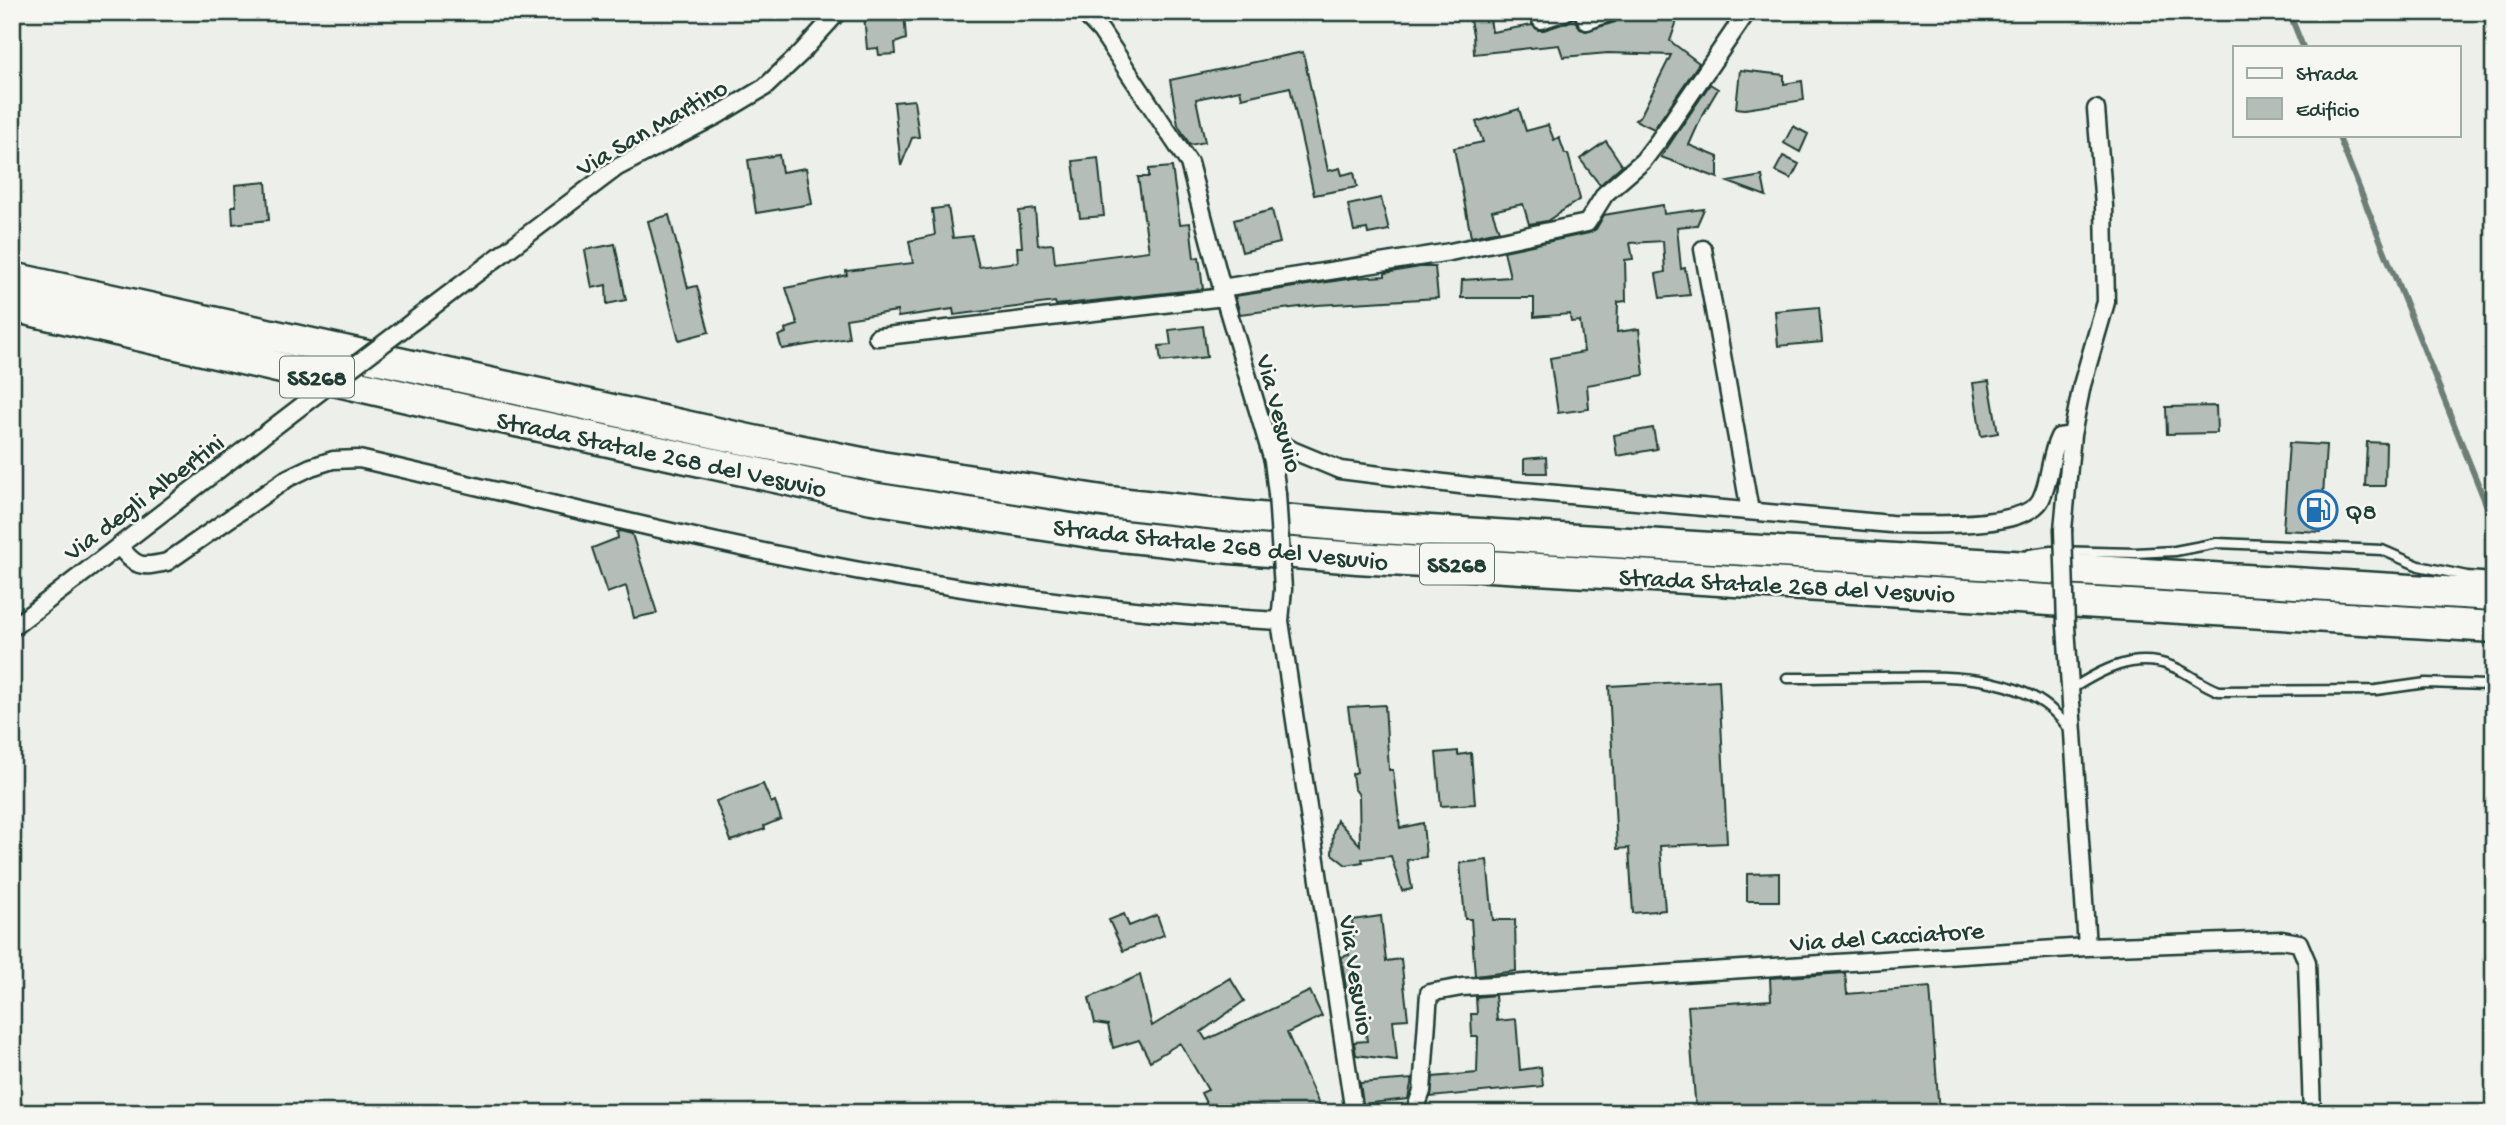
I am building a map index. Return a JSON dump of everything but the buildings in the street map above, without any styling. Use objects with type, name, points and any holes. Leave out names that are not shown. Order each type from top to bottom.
[{"type":"highway","name":"Strada Statale 268 del Vesuvio","points":[[12,278],[753,441],[981,484],[1121,504],[1337,525],[2494,595]]},
{"type":"highway","name":"Strada Statale 268 del Vesuvio","points":[[12,306],[745,472],[872,498],[1103,534],[1357,558],[2494,627]]},
{"type":"street","name":"Via San Martino","points":[[304,404],[617,168],[719,115],[765,87],[838,12]]},
{"type":"street","name":"Via Vesuvio","points":[[1083,12],[1101,32],[1189,163],[1223,292],[1273,461],[1283,589],[1280,621],[1354,1113]]},
{"type":"street","points":[[1541,20],[1565,12]]},
{"type":"street","points":[[1583,12],[1587,21],[1611,12]]},
{"type":"street","points":[[877,337],[1223,292],[1450,253],[1587,223],[1605,194],[1643,161],[1659,140],[1747,12]]},
{"type":"street","points":[[2087,947],[2066,626],[2063,530],[2072,435],[2082,385],[2106,302],[2104,206],[2096,109]]},
{"type":"street","points":[[1703,250],[1750,511]]},
{"type":"street","name":"Via degli Albertini","points":[[12,628],[304,404]]},
{"type":"street","points":[[1266,435],[1294,451],[1340,470],[1468,486],[1891,524],[1958,525],[2019,516],[2040,503],[2049,476],[2052,452],[2059,438],[2072,435]]},
{"type":"street","points":[[119,546],[133,563],[146,567],[167,562],[288,478],[333,460],[359,459],[811,562],[988,592],[1147,613],[1280,621]]},
{"type":"street","name":"Via del Cacciatore","points":[[1414,1113],[1422,1091],[1429,993],[1462,988],[2087,947],[2282,940],[2299,943],[2307,961],[2312,1113]]},
{"type":"lane","points":[[2026,555],[2051,551],[2162,551],[2217,543],[2382,550],[2431,569],[2494,578]]},
{"type":"lane","points":[[1963,563],[2014,556]]},
{"type":"lane","points":[[2070,690],[2108,668],[2142,661],[2173,666],[2203,685],[2219,691],[2376,690],[2426,683],[2486,685]]},
{"type":"lane","points":[[1787,678],[1939,676],[1978,679],[2002,685],[2041,701],[2062,719],[2073,737]]},
{"type":"waterway","points":[[2289,12],[2303,46]]},
{"type":"waterway","points":[[2338,136],[2494,524]]},
{"type":"place","name":"Q8","points":[[2318,510]]}]
